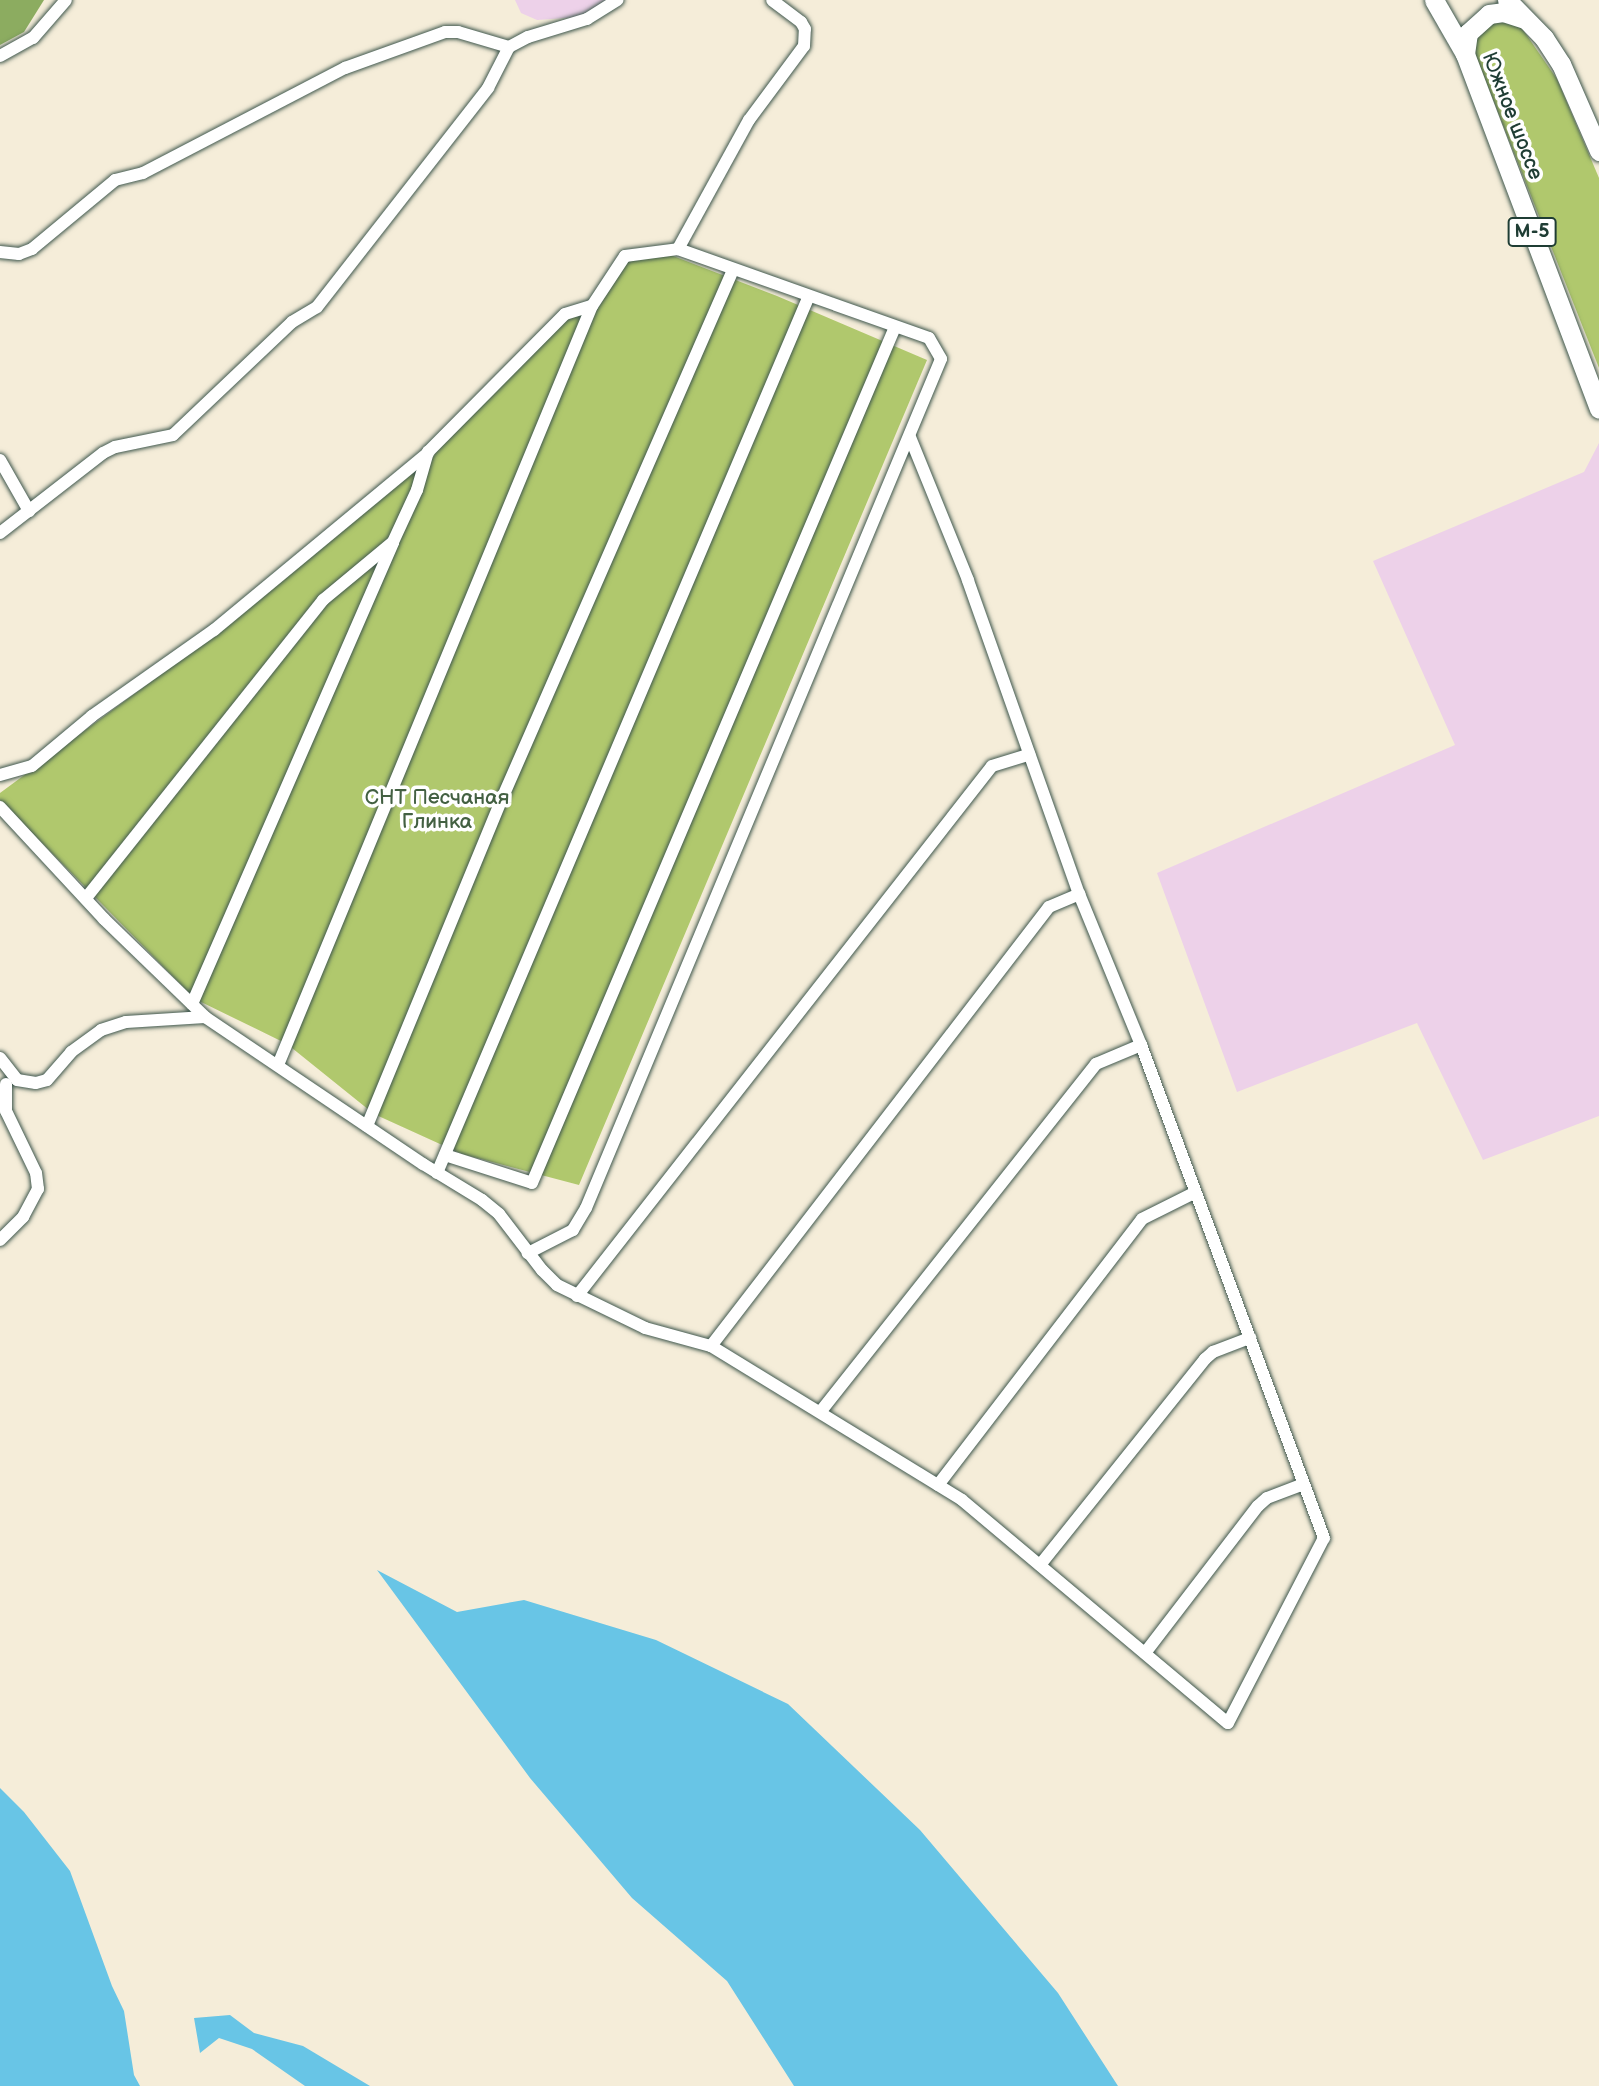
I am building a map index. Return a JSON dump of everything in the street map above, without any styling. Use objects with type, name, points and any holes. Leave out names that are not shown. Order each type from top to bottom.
[{"type":"main road","name":"Южное шоссе","points":[[1434,0],[1465,54],[1599,409]]},
{"type":"main road","points":[[1507,0],[1529,21],[1561,64],[1599,151]]},
{"type":"main road","points":[[1465,54],[1468,33],[1489,14],[1503,12],[1529,21]]},
{"type":"street","points":[[0,55],[33,38],[66,0]]},
{"type":"street","points":[[0,534],[115,447],[173,435],[292,322],[317,307],[488,88],[509,47],[528,37],[587,19],[617,0]]},
{"type":"street","points":[[678,249],[749,120],[804,46],[806,38],[801,22],[772,0]]},
{"type":"street","points":[[0,252],[19,254],[32,248],[115,180],[143,173],[345,68],[445,32],[458,32],[489,44],[509,47]]},
{"type":"street","points":[[278,1065],[592,306],[625,256],[678,249],[808,298],[929,338],[941,359],[586,1208],[573,1230],[528,1253]]},
{"type":"street","points":[[367,1126],[501,801],[733,270]]},
{"type":"street","points":[[437,1173],[808,298]]},
{"type":"street","points":[[0,775],[32,766],[92,716],[214,630],[428,452],[565,314],[592,306]]},
{"type":"street","points":[[445,1155],[531,1183],[895,327]]},
{"type":"street","points":[[0,807],[205,1017],[499,1214],[528,1253],[557,1285],[645,1328],[710,1346],[821,1411],[961,1500],[1228,1723],[1324,1538],[1141,1045],[1079,894],[968,580],[910,437]]},
{"type":"street","points":[[192,1004],[417,491],[428,452]]},
{"type":"street","points":[[0,460],[29,511]]},
{"type":"street","points":[[86,898],[323,600],[393,542]]},
{"type":"street","points":[[577,1296],[992,766],[1029,755]]},
{"type":"street","points":[[710,1346],[1049,907],[1079,894]]},
{"type":"street","points":[[6,1083],[47,1080],[71,1052],[101,1030],[126,1022],[205,1017]]},
{"type":"street","points":[[821,1411],[1097,1064],[1141,1045]]},
{"type":"street","points":[[0,1058],[6,1083],[6,1111],[36,1172],[38,1189],[28,1210],[0,1241]]},
{"type":"street","points":[[938,1485],[1142,1219],[1150,1212],[1195,1194]]},
{"type":"street","points":[[1040,1565],[1205,1359],[1213,1352],[1250,1338]]},
{"type":"street","points":[[1144,1653],[1258,1506],[1267,1498],[1303,1484]]},
{"type":"shaded area","points":[[515,0],[606,0],[580,17],[537,20],[521,13]]},
{"type":"shaded area","points":[[1599,443],[1599,1116],[1483,1160],[1417,1023],[1237,1092],[1157,873],[1455,745],[1373,561],[1584,472]]},
{"type":"green space","points":[[0,0],[44,0],[24,32],[0,45]]},
{"type":"green space","points":[[1507,20],[1521,27],[1557,79],[1599,178],[1599,368],[1471,44],[1479,26]]},
{"type":"green space","name":"СНТ Песчаная Глинка","points":[[668,254],[777,296],[927,360],[579,1185],[462,1154],[374,1114],[287,1044],[195,999],[0,800],[0,793],[217,633],[433,453],[567,316],[597,310],[628,259]]},
{"type":"water","points":[[377,1570],[457,1612],[524,1600],[656,1640],[788,1704],[920,1830],[1058,1993],[1118,2086],[794,2086],[727,1981],[632,1898],[530,1778]]},
{"type":"water","points":[[0,1788],[24,1812],[70,1871],[112,1986],[124,2011],[134,2075],[140,2086],[0,2086]]},
{"type":"water","points":[[230,2015],[254,2033],[303,2046],[370,2086],[305,2086],[252,2049],[219,2038],[200,2053],[194,2018]]}]
